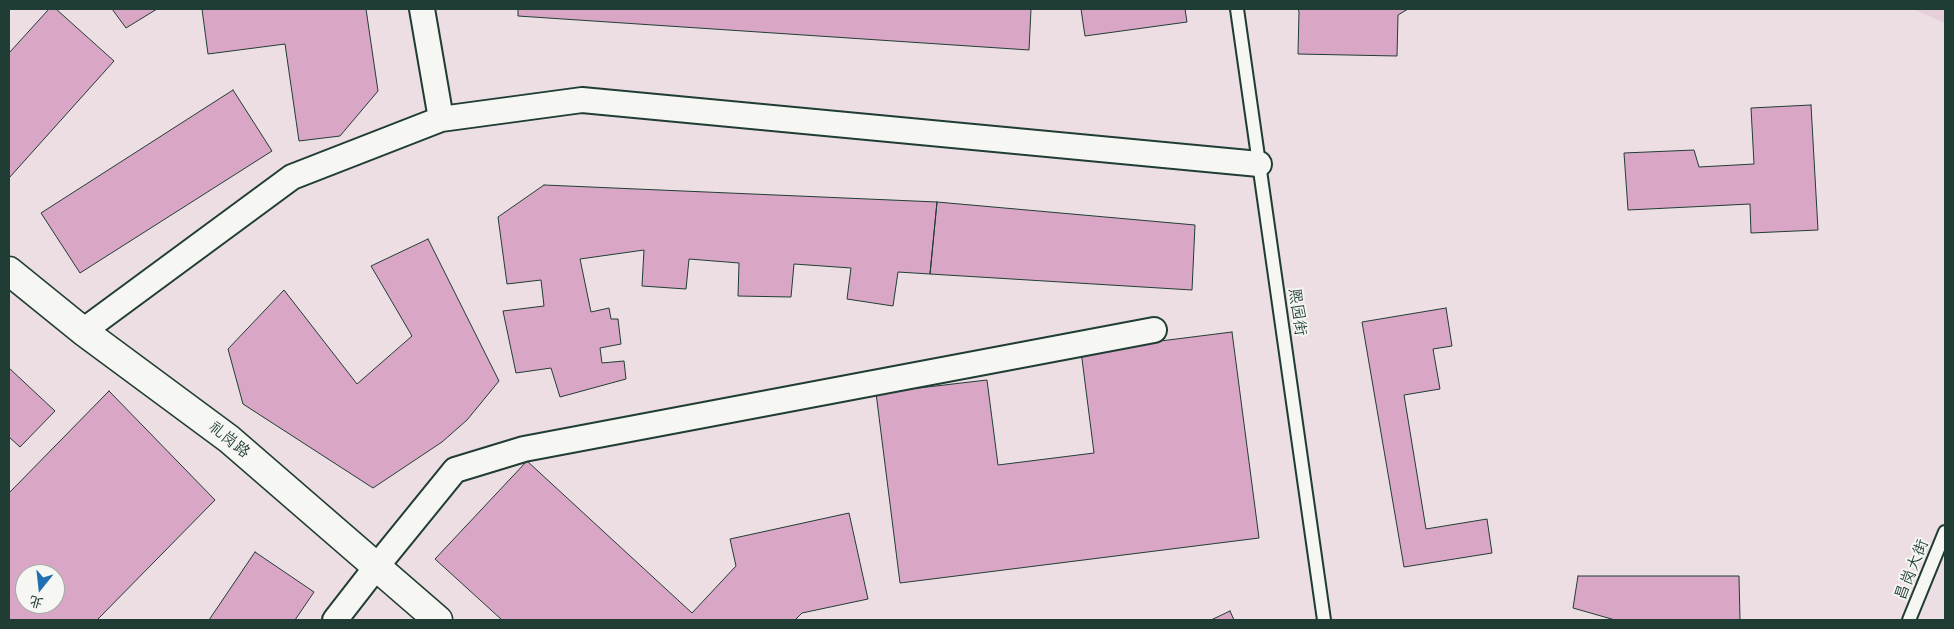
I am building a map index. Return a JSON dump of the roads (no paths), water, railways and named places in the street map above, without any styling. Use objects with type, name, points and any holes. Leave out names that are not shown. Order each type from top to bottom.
[{"type":"street","points":[[422,9],[440,119]]},
{"type":"street","points":[[83,331],[292,177],[440,119],[582,100],[1259,164]]},
{"type":"street","name":"礼岗路","points":[[9,272],[83,331],[229,439],[438,620]]},
{"type":"street","points":[[335,620],[456,470],[524,450],[1154,330]]},
{"type":"lane","name":"熙园街","points":[[1237,9],[1324,620]]},
{"type":"lane","name":"昌岗大街","points":[[1909,620],[1945,532]]}]
